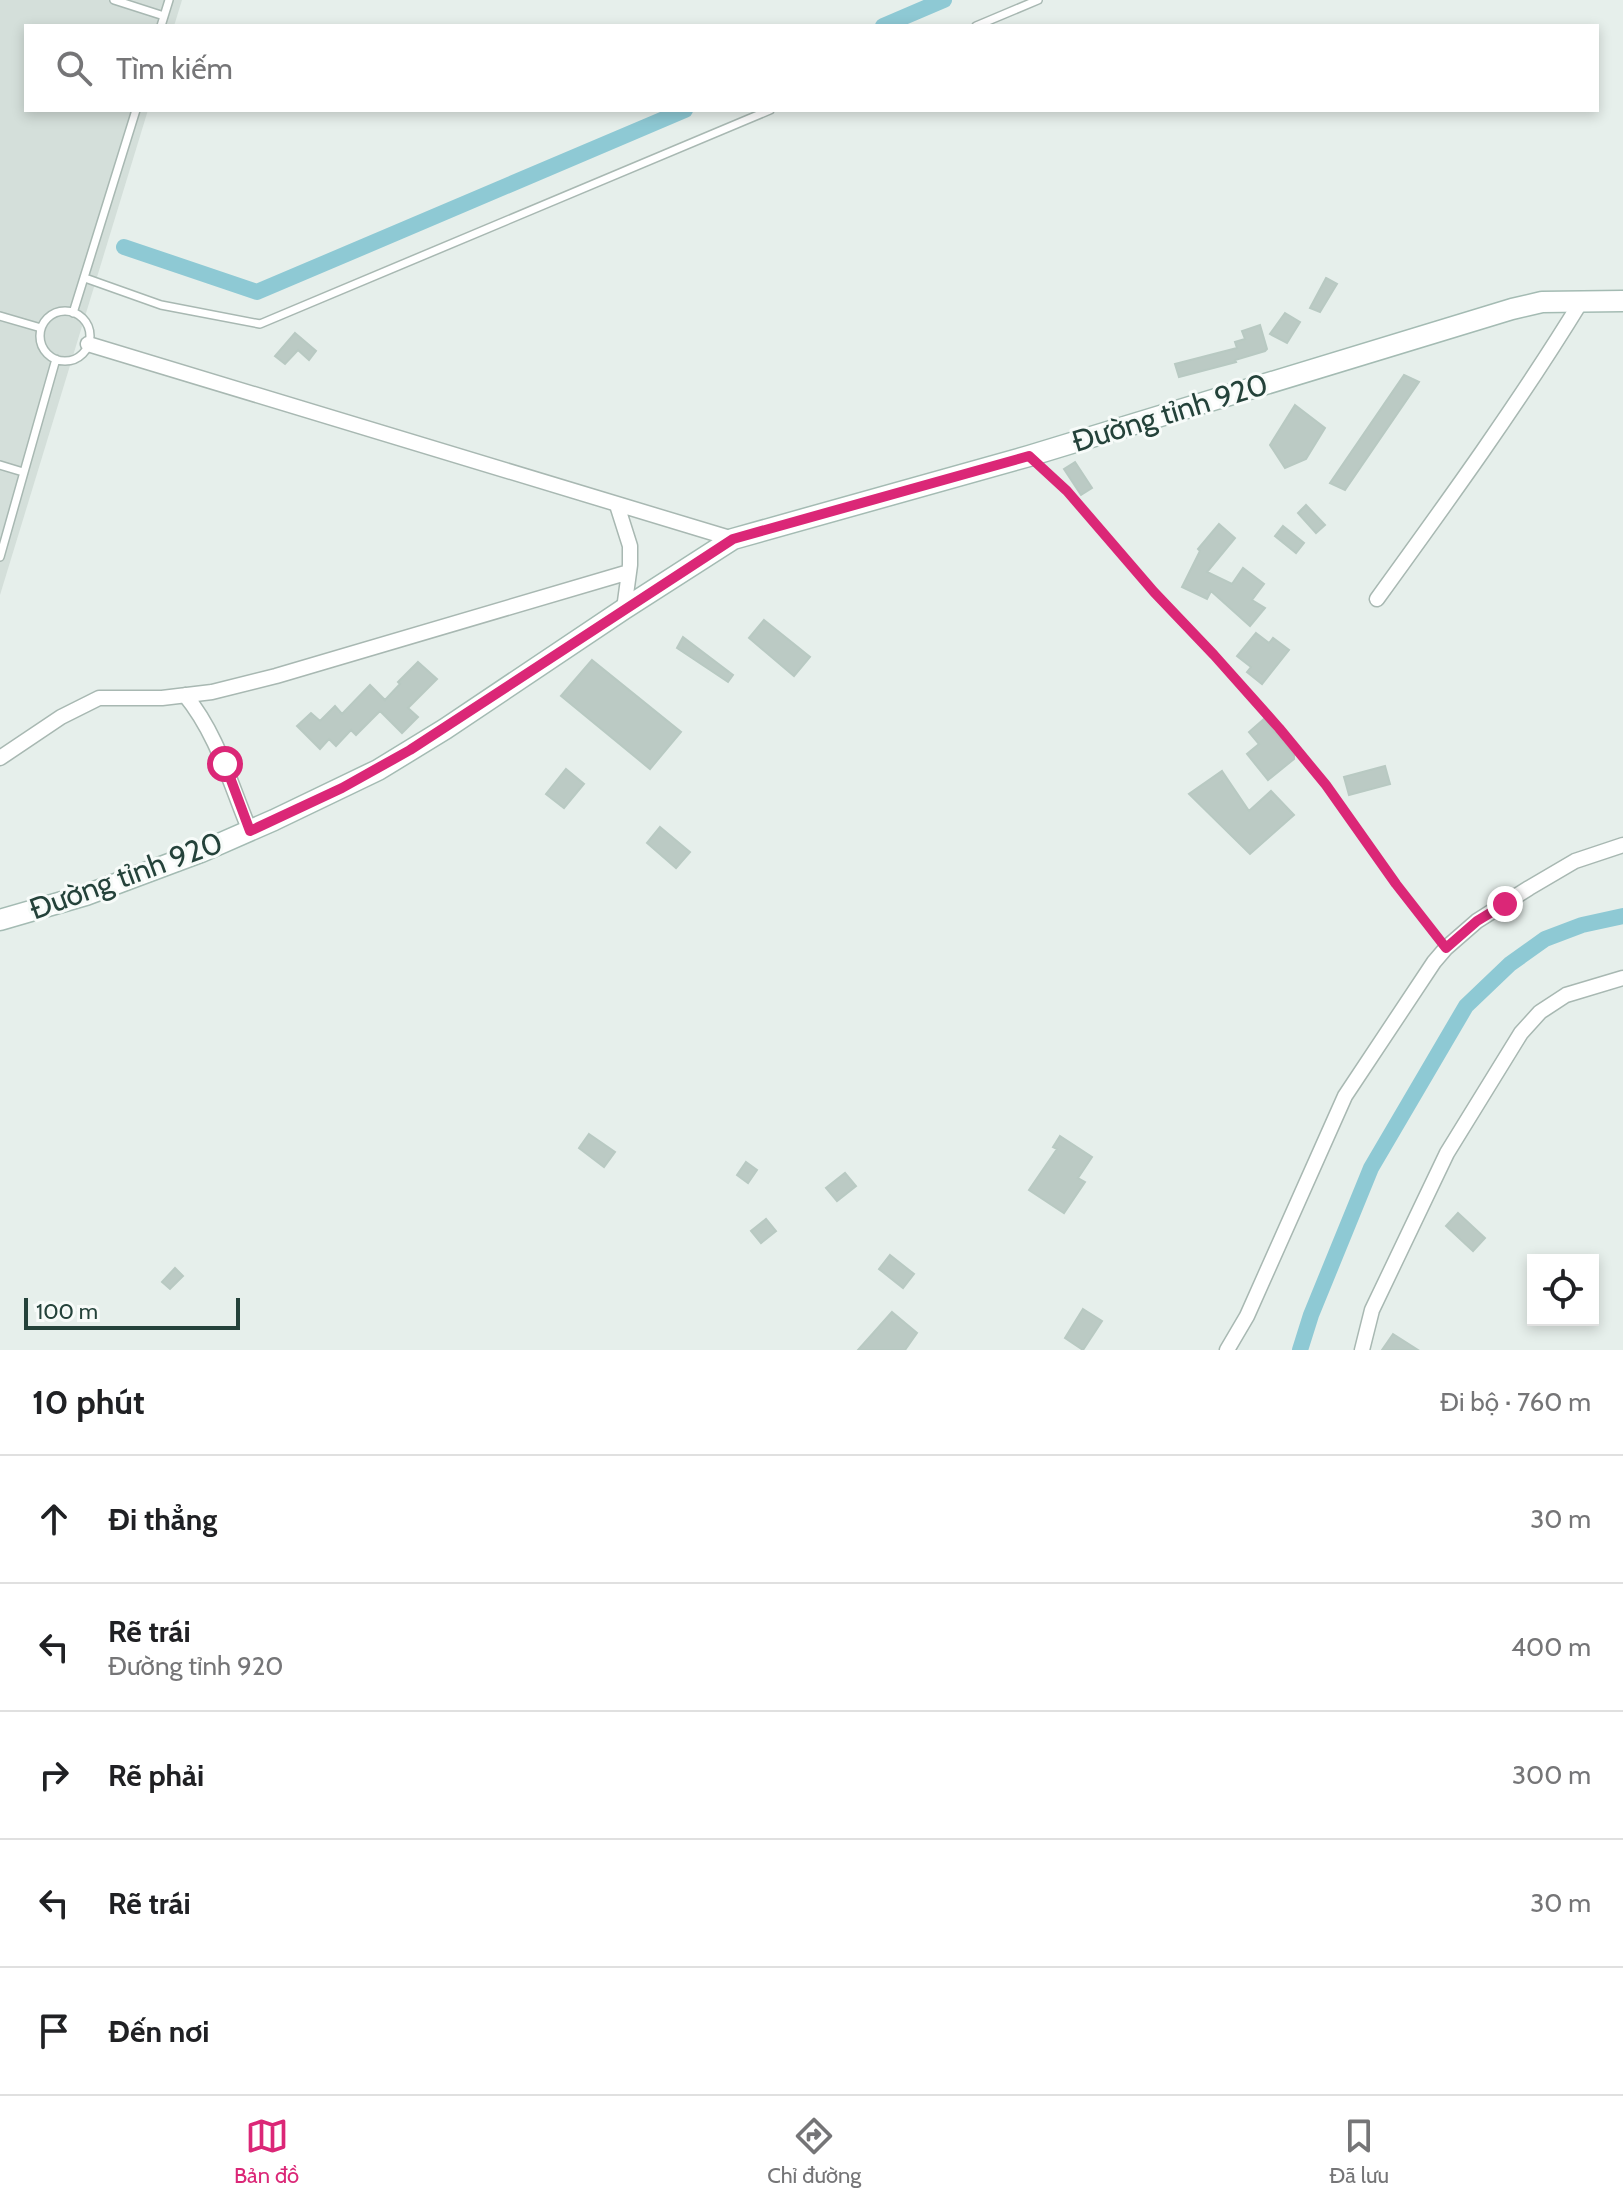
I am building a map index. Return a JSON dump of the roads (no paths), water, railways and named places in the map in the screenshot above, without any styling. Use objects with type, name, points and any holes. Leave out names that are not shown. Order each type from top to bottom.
[{"type":"main road","name":"Đường tỉnh 920","points":[[0,920],[86,895],[250,831],[389,763],[733,539],[1029,456],[1512,309],[1542,302],[1623,301]]},
{"type":"street","points":[[1377,599],[1490,442],[1582,300]]},
{"type":"street","points":[[88,344],[733,539]]},
{"type":"street","points":[[617,505],[630,546],[624,609]]},
{"type":"street","points":[[0,758],[61,717],[99,698],[162,698],[219,690],[629,572]]},
{"type":"street","points":[[205,721],[210,704],[219,690]]},
{"type":"street","points":[[185,695],[205,721],[250,831]]},
{"type":"street","points":[[1227,1350],[1247,1316],[1345,1096],[1446,948],[1477,921],[1575,861],[1623,845]]},
{"type":"street","points":[[1362,1350],[1372,1310],[1447,1153],[1521,1033],[1540,1012],[1566,995],[1623,978]]},
{"type":"lane","points":[[114,0],[164,16]]},
{"type":"lane","points":[[162,24],[169,0]]},
{"type":"lane","points":[[981,24],[1038,0]]},
{"type":"lane","points":[[73,313],[135,112]]},
{"type":"lane","points":[[85,278],[161,305],[260,324],[765,112]]},
{"type":"lane","points":[[65,311],[73,313],[85,322],[88,344],[79,357],[64,361],[49,356],[41,343],[41,328],[50,316],[65,311]]},
{"type":"lane","points":[[0,316],[41,328]]},
{"type":"lane","points":[[0,557],[56,359]]},
{"type":"lane","points":[[0,465],[23,472]]},
{"type":"waterway","points":[[888,24],[944,0]]},
{"type":"waterway","points":[[124,247],[257,292],[680,112]]},
{"type":"waterway","points":[[1300,1350],[1311,1315],[1371,1168],[1466,1006],[1510,964],[1545,939],[1582,925],[1623,916]]}]
